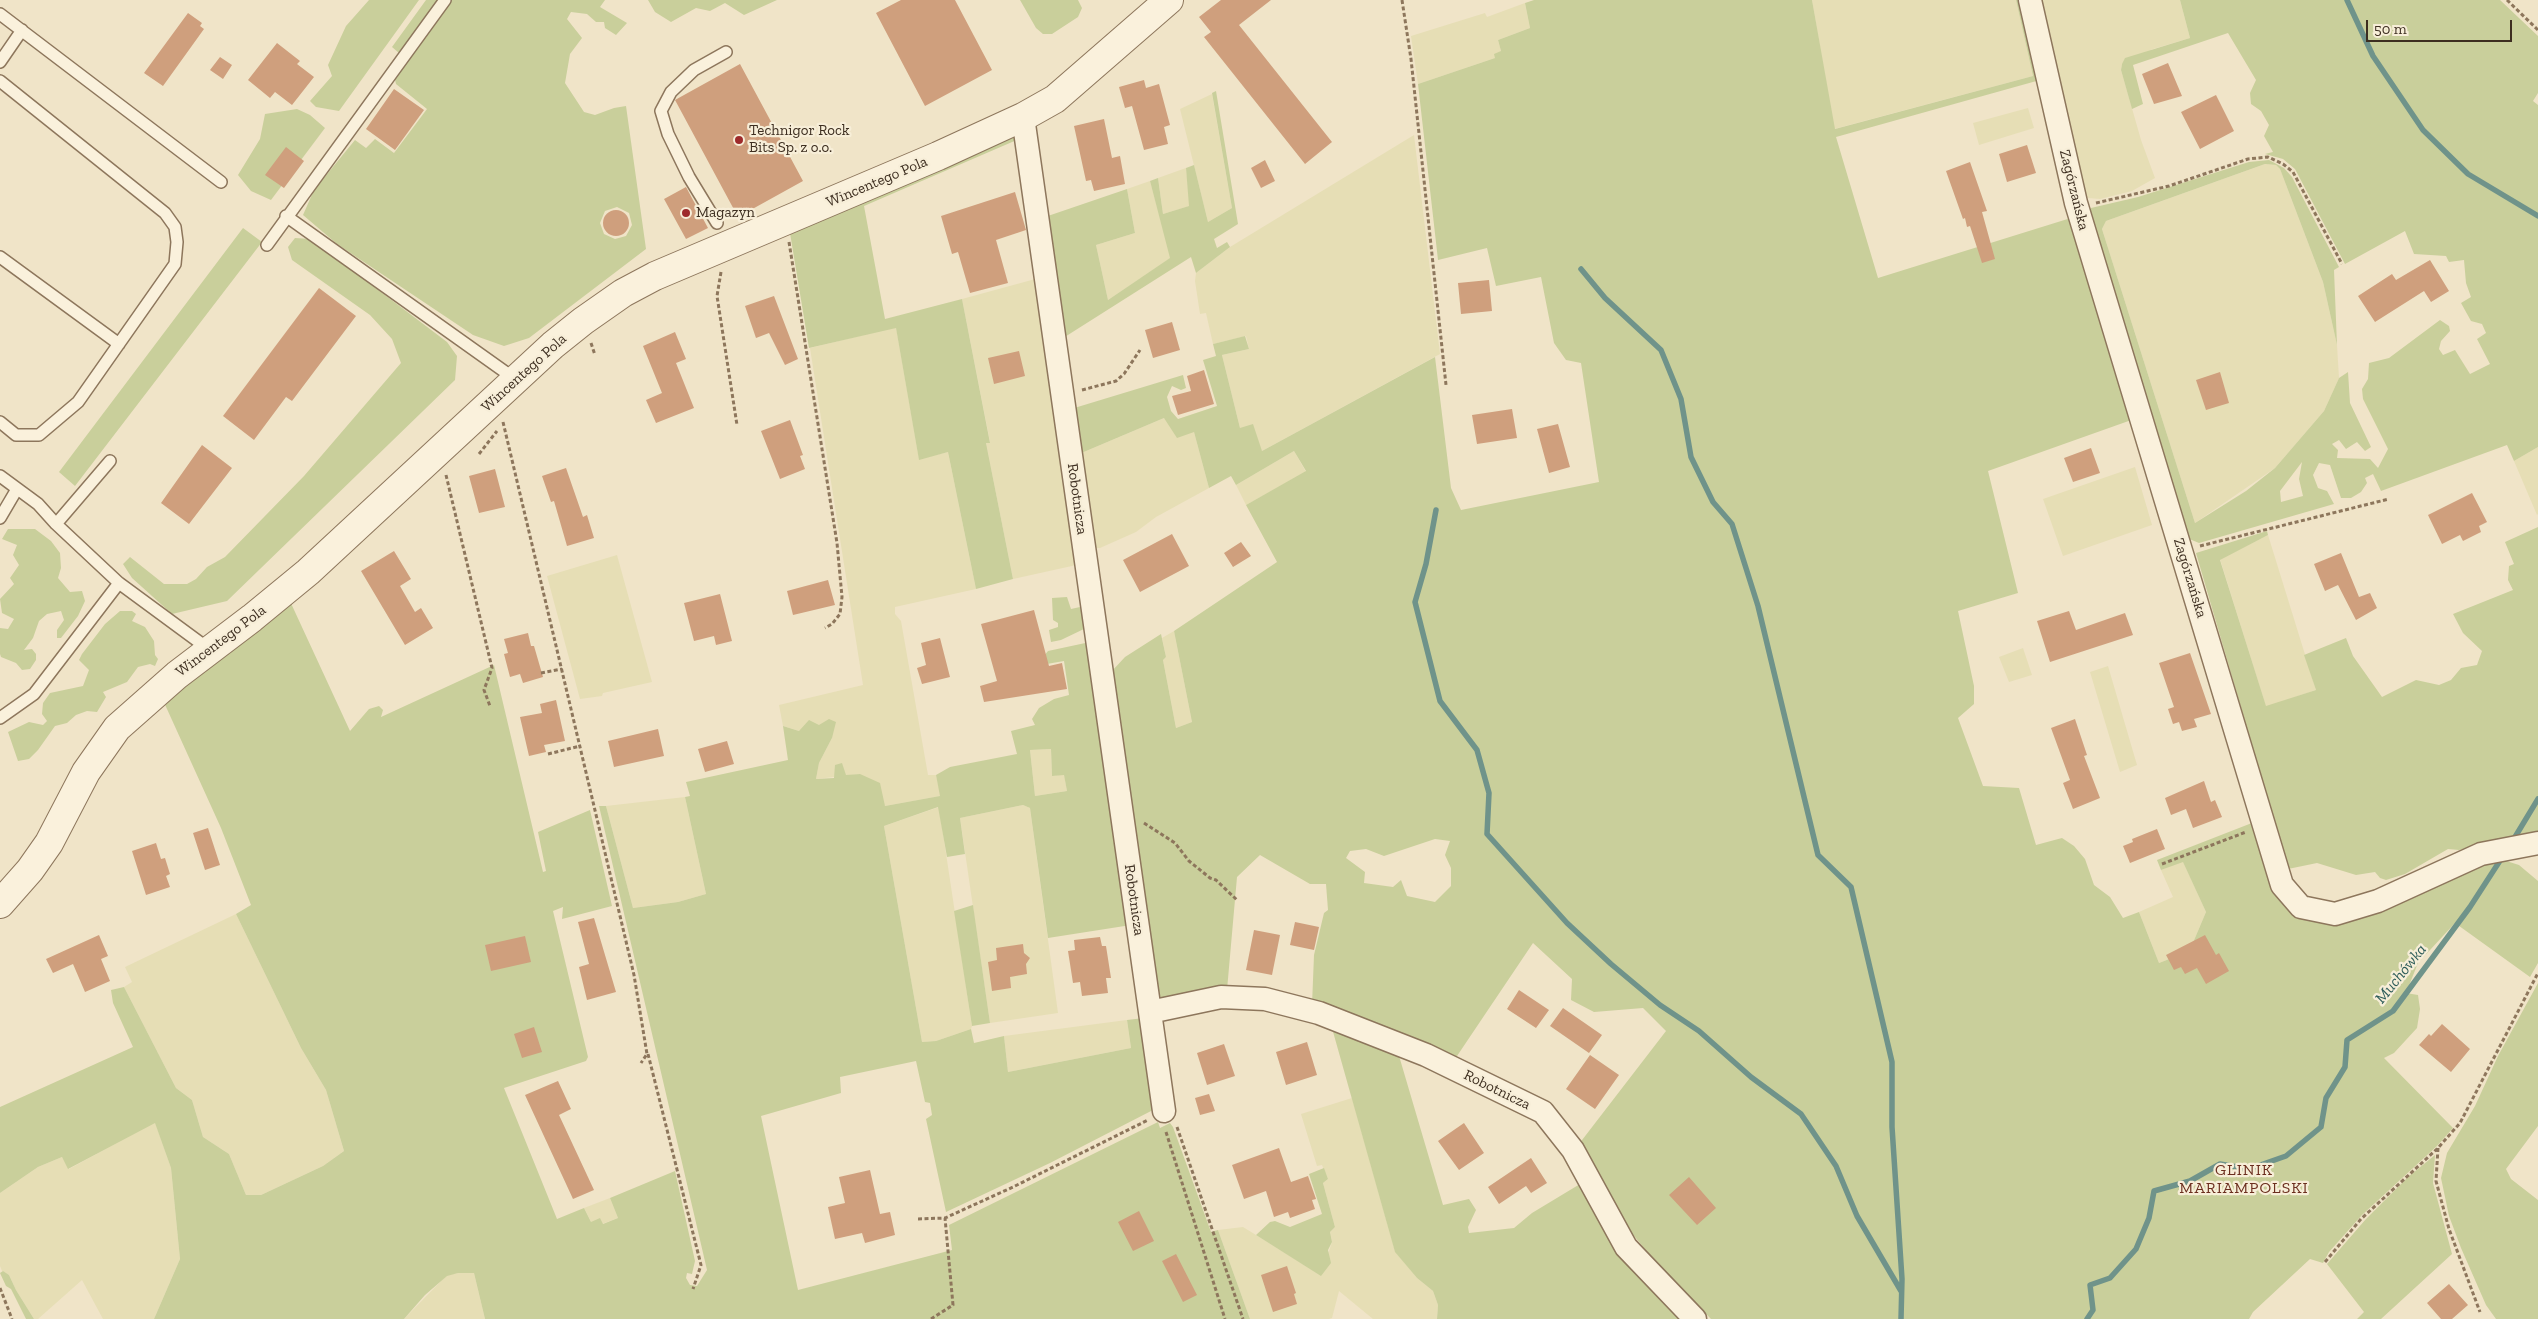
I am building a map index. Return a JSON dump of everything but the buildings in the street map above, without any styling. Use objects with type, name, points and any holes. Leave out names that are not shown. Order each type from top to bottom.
[{"type":"street","name":"Wincentego Pola","points":[[0,904],[30,870],[49,843],[86,772],[117,728],[143,703],[308,572],[553,345],[589,317],[655,276],[938,156],[1023,117],[1055,99],[1169,0]]},
{"type":"street","name":"Zagórzańska","points":[[2030,0],[2077,208],[2282,886],[2302,907],[2335,914],[2378,901],[2482,854],[2530,844]]},
{"type":"street","name":"Robotnicza","points":[[1023,117],[1067,394],[1122,816],[1150,1012],[1221,997],[1265,999],[1318,1013],[1426,1055],[1543,1112],[1573,1150],[1626,1247],[1695,1319]]},
{"type":"street","points":[[1150,1012],[1164,1111]]},
{"type":"lane","points":[[267,245],[286,216],[445,0]]},
{"type":"lane","points":[[0,14],[221,182]]},
{"type":"lane","points":[[0,62],[22,30]]},
{"type":"lane","points":[[717,223],[668,134],[661,111],[670,92],[694,70],[726,52]]},
{"type":"lane","points":[[0,81],[165,213],[175,228],[177,242],[175,264],[78,402],[39,435],[16,434],[0,422]]},
{"type":"lane","points":[[286,216],[516,380]]},
{"type":"lane","points":[[0,257],[119,344]]},
{"type":"lane","points":[[56,524],[110,460]]},
{"type":"lane","points":[[0,476],[38,504],[56,524],[119,583],[210,650]]},
{"type":"lane","points":[[0,518],[17,489]]},
{"type":"lane","points":[[0,718],[34,694],[119,583]]},
{"type":"path","points":[[1402,0],[1413,79],[1446,385]]},
{"type":"path","points":[[2507,0],[2538,30]]},
{"type":"path","points":[[2077,208],[2169,186],[2248,159],[2268,157],[2283,164],[2293,172],[2342,264]]},
{"type":"path","points":[[787,232],[838,552],[842,597],[840,614],[832,624],[825,628]]},
{"type":"path","points":[[722,264],[717,296],[737,425]]},
{"type":"path","points":[[1067,394],[1116,381],[1124,374],[1140,350]]},
{"type":"path","points":[[502,421],[634,975],[648,1054],[701,1265],[693,1289]]},
{"type":"path","points":[[479,454],[497,431]]},
{"type":"path","points":[[436,454],[443,465],[492,668],[484,690],[490,706]]},
{"type":"path","points":[[2181,551],[2388,499]]},
{"type":"path","points":[[541,673],[562,669]]},
{"type":"path","points":[[548,754],[580,746]]},
{"type":"path","points":[[1122,816],[1147,824],[1175,843],[1189,862],[1210,878],[1216,880],[1237,900]]},
{"type":"path","points":[[2162,864],[2264,825]]},
{"type":"path","points":[[2325,1262],[2361,1219],[2438,1148],[2460,1123],[2538,973]]},
{"type":"path","points":[[641,1063],[648,1054]]},
{"type":"path","points":[[918,1219],[945,1218],[1106,1142],[1164,1111]]},
{"type":"path","points":[[1164,1111],[1163,1123],[1225,1319]]},
{"type":"path","points":[[1164,1111],[1175,1122],[1243,1319]]},
{"type":"path","points":[[2438,1148],[2436,1180],[2449,1229],[2480,1312]]},
{"type":"path","points":[[931,1319],[953,1305],[945,1218]]},
{"type":"path","points":[[0,1288],[12,1319]]},
{"type":"shaded area","points":[[1812,0],[2016,0],[2033,76],[1834,129]]},
{"type":"shaded area","points":[[2037,0],[2180,0],[2190,38],[2153,49],[2122,64],[2121,70],[2141,140],[2155,178],[2132,191],[2100,199],[2088,198],[2083,191]]},
{"type":"shaded area","points":[[1525,3],[1530,28],[1498,40],[1501,51],[1495,58],[1418,84],[1411,36],[1485,13],[1487,17]]},
{"type":"shaded area","points":[[1212,94],[1232,208],[1208,222],[1180,109]]},
{"type":"shaded area","points":[[2028,108],[2034,128],[1979,145],[1973,123]]},
{"type":"shaded area","points":[[1414,135],[1440,354],[1262,451],[1240,428],[1222,355],[1249,349],[1246,336],[1213,344],[1206,313],[1200,314],[1195,281],[1196,273],[1230,247]]},
{"type":"shaded area","points":[[2265,164],[2276,165],[2280,169],[2323,282],[2337,345],[2339,378],[2324,411],[2275,468],[2195,523],[2102,229],[2106,221]]},
{"type":"shaded area","points":[[1186,168],[1190,206],[1163,214],[1158,178]]},
{"type":"shaded area","points":[[1150,181],[1171,258],[1108,300],[1096,245],[1135,233],[1127,189]]},
{"type":"shaded area","points":[[1039,278],[1081,564],[1013,579],[986,443],[990,442],[962,299]]},
{"type":"shaded area","points":[[896,327],[919,459],[948,452],[976,589],[895,607],[895,614],[901,621],[928,775],[936,775],[941,796],[885,806],[860,774],[816,779],[819,763],[832,738],[819,725],[799,731],[783,726],[779,705],[863,685],[810,348]]},
{"type":"shaded area","points":[[1164,418],[1194,432],[1209,488],[1156,517],[1136,532],[1100,548],[1095,548],[1079,454]]},
{"type":"shaded area","points":[[2538,447],[2538,514],[2537,515],[2514,461]]},
{"type":"shaded area","points":[[1294,451],[1306,472],[1246,505],[1236,485]]},
{"type":"shaded area","points":[[2135,467],[2152,525],[2063,556],[2043,499]]},
{"type":"shaded area","points":[[2268,535],[2316,690],[2266,707],[2220,559]]},
{"type":"shaded area","points":[[617,555],[652,682],[603,693],[602,696],[580,699],[547,576]]},
{"type":"shaded area","points":[[1174,631],[1192,722],[1176,728],[1163,660],[1166,657],[1162,638]]},
{"type":"shaded area","points":[[2023,648],[2032,675],[2009,682],[1999,657]]},
{"type":"shaded area","points":[[2108,666],[2137,765],[2120,772],[2090,672]]},
{"type":"shaded area","points":[[1051,749],[1052,776],[1064,774],[1067,791],[1035,796],[1030,750]]},
{"type":"shaded area","points":[[685,797],[706,894],[678,902],[633,908],[606,806]]},
{"type":"shaded area","points":[[1023,805],[1030,808],[1058,1013],[990,1023],[960,818]]},
{"type":"shaded area","points":[[939,807],[972,1026],[971,1029],[936,1041],[922,1042],[884,826]]},
{"type":"shaded area","points":[[2183,861],[2206,912],[2192,945],[2182,954],[2159,963],[2139,912],[2173,897],[2161,870]]},
{"type":"shaded area","points":[[236,914],[301,1048],[326,1090],[344,1151],[323,1166],[261,1195],[246,1195],[229,1154],[203,1137],[192,1100],[176,1088],[124,987],[132,982],[125,967]]},
{"type":"shaded area","points":[[1127,1020],[1131,1048],[1008,1072],[1004,1036]]},
{"type":"shaded area","points":[[1352,1098],[1395,1251],[1417,1278],[1433,1291],[1438,1305],[1437,1319],[1373,1319],[1339,1291],[1332,1318],[1329,1319],[1250,1319],[1218,1230],[1243,1227],[1321,1275],[1332,1242],[1330,1232],[1335,1227],[1323,1183],[1328,1179],[1322,1165],[1317,1166],[1301,1114]]},
{"type":"shaded area","points":[[155,1122],[171,1168],[180,1259],[154,1319],[103,1319],[82,1280],[38,1319],[34,1319],[9,1275],[2,1271],[0,1266],[0,1193],[38,1167],[62,1157],[69,1169]]},
{"type":"shaded area","points":[[610,1198],[618,1218],[602,1224],[591,1222],[584,1208]]},
{"type":"shaded area","points":[[474,1273],[485,1319],[404,1319],[447,1275]]},
{"type":"green space","points":[[369,0],[419,0],[339,111],[316,107],[310,101],[332,76],[328,65],[346,26]]},
{"type":"green space","points":[[426,0],[439,0],[399,53],[392,47]]},
{"type":"green space","points":[[451,0],[605,0],[600,7],[627,23],[616,35],[605,28],[604,22],[596,22],[587,14],[571,12],[567,19],[582,38],[570,54],[565,83],[584,112],[595,115],[626,106],[646,249],[529,338],[504,346],[473,335],[337,244],[303,215],[314,190],[355,140],[366,148],[375,139],[394,153],[427,109],[396,84],[394,75]],"holes":[[[617,207],[629,213],[632,225],[626,236],[615,239],[604,234],[600,223],[605,211]]]},
{"type":"green space","points":[[648,0],[777,0],[744,15],[725,3],[710,11],[696,8],[671,22],[655,12]]},
{"type":"green space","points":[[1020,0],[1078,0],[1082,8],[1078,17],[1052,34],[1043,34],[1036,28]]},
{"type":"green space","points":[[1534,0],[1812,0],[1835,129],[2033,76],[2016,0],[2023,0],[2040,80],[1836,137],[1878,278],[2074,217],[2137,418],[1988,471],[2018,593],[1958,611],[1974,686],[1974,704],[1958,718],[1983,786],[2019,788],[2036,845],[2062,838],[2074,846],[2085,859],[2094,885],[2110,897],[2123,918],[2139,912],[2159,963],[2182,954],[2192,945],[2206,912],[2183,862],[2161,870],[2157,860],[2257,821],[2269,882],[2311,920],[2439,884],[2500,859],[2519,865],[2538,881],[2538,963],[2530,977],[2455,923],[2418,963],[2406,993],[2418,995],[2420,1009],[2417,1028],[2394,1053],[2384,1058],[2453,1128],[2437,1146],[2362,1215],[2329,1252],[2323,1263],[2310,1259],[2253,1312],[2249,1319],[1711,1319],[1654,1260],[1625,1225],[1579,1144],[1666,1031],[1643,1008],[1594,1012],[1571,1000],[1572,979],[1533,943],[1455,1059],[1312,1005],[1314,955],[1324,913],[1328,910],[1326,884],[1310,884],[1260,855],[1237,877],[1227,990],[1173,1004],[1155,994],[1112,671],[1125,657],[1161,634],[1166,657],[1163,660],[1176,728],[1192,722],[1174,631],[1277,562],[1246,505],[1306,471],[1294,451],[1236,485],[1231,476],[1209,488],[1194,432],[1177,438],[1164,418],[1079,454],[1071,409],[1183,375],[1186,388],[1181,390],[1172,386],[1167,397],[1171,411],[1178,419],[1217,406],[1203,360],[1216,356],[1213,344],[1245,336],[1249,349],[1222,355],[1240,428],[1253,424],[1262,451],[1435,357],[1451,488],[1461,510],[1599,482],[1581,363],[1566,360],[1554,343],[1541,277],[1496,286],[1487,248],[1438,260],[1418,84],[1495,58],[1494,54],[1501,51],[1498,40],[1530,28],[1525,3]],"holes":[[[1435,839],[1450,841],[1445,855],[1451,868],[1451,886],[1435,902],[1407,896],[1401,880],[1393,887],[1364,883],[1365,872],[1346,858],[1350,851],[1366,849],[1384,856]]]},
{"type":"green space","points":[[2180,0],[2500,0],[2538,36],[2538,93],[2533,101],[2538,105],[2538,447],[2514,461],[2507,445],[2381,491],[2373,474],[2365,478],[2367,483],[2361,492],[2351,498],[2341,498],[2330,465],[2319,463],[2313,475],[2318,488],[2327,491],[2334,504],[2199,543],[2187,538],[2088,213],[2091,208],[2138,197],[2249,162],[2269,160],[2284,168],[2292,177],[2339,267],[2334,270],[2337,345],[2323,282],[2280,169],[2276,165],[2265,164],[2106,221],[2102,229],[2195,523],[2246,491],[2275,468],[2324,411],[2339,378],[2348,372],[2350,403],[2371,447],[2365,451],[2357,442],[2346,449],[2339,440],[2332,444],[2338,450],[2337,458],[2370,459],[2378,468],[2388,449],[2363,399],[2362,389],[2368,379],[2369,363],[2389,358],[2440,320],[2449,326],[2450,331],[2441,341],[2439,349],[2443,355],[2455,350],[2470,374],[2490,364],[2477,339],[2486,333],[2482,324],[2471,321],[2461,303],[2471,297],[2466,283],[2464,260],[2449,262],[2446,256],[2414,254],[2405,231],[2345,264],[2295,169],[2283,159],[2265,154],[2273,152],[2264,136],[2269,125],[2261,111],[2251,104],[2250,93],[2256,80],[2228,33],[2133,65],[2143,104],[2132,109],[2121,70],[2125,58],[2190,38]],"holes":[[[2302,462],[2299,479],[2303,496],[2281,502],[2280,491]]]},
{"type":"green space","points":[[1216,91],[1238,224],[1214,239],[1217,248],[1227,242],[1230,247],[1196,273],[1191,257],[1060,340],[1042,218],[1127,189],[1135,233],[1096,245],[1108,300],[1170,258],[1150,181],[1158,178],[1163,214],[1189,206],[1186,168],[1194,165],[1208,222],[1232,208],[1212,93]]},
{"type":"green space","points":[[297,109],[310,115],[325,128],[271,200],[251,191],[238,175],[260,139],[265,114]]},
{"type":"green space","points":[[1013,133],[1019,139],[864,206],[885,319],[962,299],[990,443],[986,443],[1013,579],[976,589],[948,452],[919,460],[896,328],[809,348],[790,233]]},
{"type":"green space","points":[[243,228],[262,242],[75,486],[59,472]]},
{"type":"green space","points":[[295,238],[311,239],[447,342],[457,356],[455,380],[227,601],[172,614],[132,578],[123,564],[130,557],[164,584],[187,584],[196,579],[207,567],[225,557],[304,476],[401,363],[392,339],[370,315],[292,260],[288,247]]},
{"type":"green space","points":[[2538,527],[2538,831],[2459,850],[2448,849],[2405,874],[2386,880],[2380,878],[2375,872],[2356,875],[2317,863],[2288,869],[2196,553],[2267,531],[2268,535],[2220,560],[2266,706],[2316,690],[2304,655],[2346,638],[2353,656],[2382,697],[2416,680],[2439,685],[2451,680],[2461,668],[2477,665],[2482,651],[2463,633],[2453,614],[2513,590],[2508,580],[2509,566],[2514,564],[2505,542]]},
{"type":"green space","points":[[8,529],[35,529],[51,541],[60,553],[61,568],[58,578],[70,592],[82,591],[85,601],[78,616],[61,638],[57,638],[57,630],[64,620],[61,611],[47,614],[39,621],[33,638],[24,650],[32,649],[36,654],[36,660],[30,669],[22,670],[16,663],[1,657],[0,654],[0,628],[8,629],[14,619],[2,613],[0,599],[14,584],[10,578],[19,565],[13,555],[17,545],[2,539]]},
{"type":"green space","points":[[1067,597],[1071,609],[1080,607],[1086,628],[1061,640],[1051,642],[1049,630],[1058,627],[1058,623],[1053,620],[1052,598]]},
{"type":"green space","points":[[289,599],[350,731],[369,709],[379,706],[383,710],[381,717],[494,665],[543,872],[546,871],[538,832],[590,810],[612,906],[562,919],[563,907],[553,911],[588,1057],[586,1061],[504,1088],[557,1219],[584,1208],[591,1222],[600,1218],[603,1224],[618,1218],[610,1198],[675,1171],[695,1261],[692,1274],[687,1273],[686,1278],[690,1285],[697,1286],[707,1270],[599,806],[606,806],[633,908],[678,902],[706,894],[685,797],[690,796],[686,782],[788,760],[783,726],[799,731],[809,720],[819,725],[829,719],[836,722],[832,738],[819,763],[816,779],[834,778],[835,765],[842,763],[846,775],[860,774],[880,783],[885,806],[940,796],[936,775],[950,767],[1017,754],[1011,731],[1035,725],[1032,719],[1039,708],[1054,699],[1069,695],[1064,661],[1041,665],[1044,656],[1048,651],[1090,642],[1131,925],[1048,938],[1030,808],[1023,805],[960,818],[965,854],[947,857],[938,807],[884,826],[922,1042],[936,1041],[971,1029],[974,1043],[1004,1036],[1008,1072],[1131,1048],[1127,1020],[1144,1018],[1153,1110],[1050,1163],[946,1212],[926,1119],[932,1115],[930,1103],[925,1102],[916,1061],[840,1077],[841,1093],[761,1116],[798,1290],[952,1250],[949,1225],[1158,1122],[1160,1128],[1170,1123],[1173,1127],[1211,1232],[1218,1230],[1250,1319],[485,1319],[474,1273],[458,1273],[447,1276],[425,1295],[404,1319],[154,1319],[180,1259],[171,1168],[155,1123],[68,1169],[62,1157],[38,1167],[0,1193],[0,1107],[133,1047],[113,1003],[111,990],[124,987],[176,1088],[192,1100],[203,1137],[229,1154],[246,1195],[261,1195],[323,1166],[344,1151],[326,1090],[301,1048],[236,914],[251,905],[221,828],[162,698]],"holes":[[[1051,749],[1052,776],[1064,775],[1067,791],[1035,796],[1030,750]]]},
{"type":"green space","points":[[120,611],[132,611],[136,614],[132,621],[145,627],[154,641],[155,655],[158,659],[155,666],[150,664],[138,667],[127,682],[103,692],[106,697],[97,712],[87,711],[76,715],[67,723],[55,726],[29,759],[18,761],[8,732],[29,722],[43,725],[47,721],[42,714],[43,703],[50,693],[83,686],[89,670],[79,660],[105,624]]},
{"type":"green space","points":[[973,905],[990,1023],[972,1026],[954,911]]},
{"type":"green space","points":[[2538,983],[2538,1126],[2506,1169],[2511,1179],[2538,1200],[2538,1319],[2496,1319],[2486,1305],[2461,1248],[2449,1216],[2441,1178],[2447,1153],[2475,1106],[2498,1056]]},
{"type":"green space","points":[[1330,1021],[1397,1049],[1443,1205],[1469,1199],[1476,1210],[1468,1227],[1469,1233],[1514,1228],[1532,1213],[1585,1181],[1626,1248],[1694,1319],[1437,1319],[1438,1305],[1433,1291],[1417,1278],[1395,1252]]},
{"type":"green space","points":[[2435,1155],[2433,1183],[2452,1254],[2381,1319],[2357,1319],[2364,1312],[2327,1264],[2366,1219],[2408,1177]]},
{"type":"green space","points":[[1324,1168],[1328,1179],[1323,1183],[1335,1227],[1330,1232],[1332,1242],[1328,1250],[1331,1263],[1321,1276],[1256,1235],[1270,1222],[1275,1221],[1290,1227],[1322,1214],[1309,1174]]},
{"type":"green space","points":[[3,1271],[9,1275],[34,1319],[26,1319],[11,1289],[6,1286],[0,1273]]},
{"type":"waterway","points":[[2347,0],[2373,56],[2423,130],[2468,174],[2538,216]]},
{"type":"waterway","points":[[1581,269],[1605,298],[1661,350],[1681,399],[1691,457],[1713,502],[1732,524],[1758,606],[1818,855],[1851,887],[1892,1062],[1892,1127],[1902,1279],[1901,1319]]},
{"type":"waterway","points":[[1436,510],[1426,564],[1415,602],[1440,701],[1477,750],[1489,793],[1487,834],[1567,923],[1611,964],[1660,1005],[1699,1031],[1751,1077],[1801,1114],[1836,1166],[1857,1216],[1901,1291]]},
{"type":"waterway","name":"Muchówka","points":[[2512,842],[2538,799]]},
{"type":"waterway","name":"Muchówka","points":[[2087,1319],[2093,1310],[2090,1285],[2110,1278],[2136,1249],[2149,1218],[2154,1191],[2190,1181],[2220,1164],[2249,1169],[2286,1156],[2321,1127],[2326,1098],[2345,1067],[2347,1040],[2393,1011],[2470,907],[2503,856]]},
{"type":"place","name":"Technigor Rock Bits Sp. z o.o.","points":[[739,140]]},
{"type":"place","name":"Magazyn","points":[[686,213]]},
{"type":"district","name":"GLINIK MARIAMPOLSKI","points":[[2244,1179]]}]
